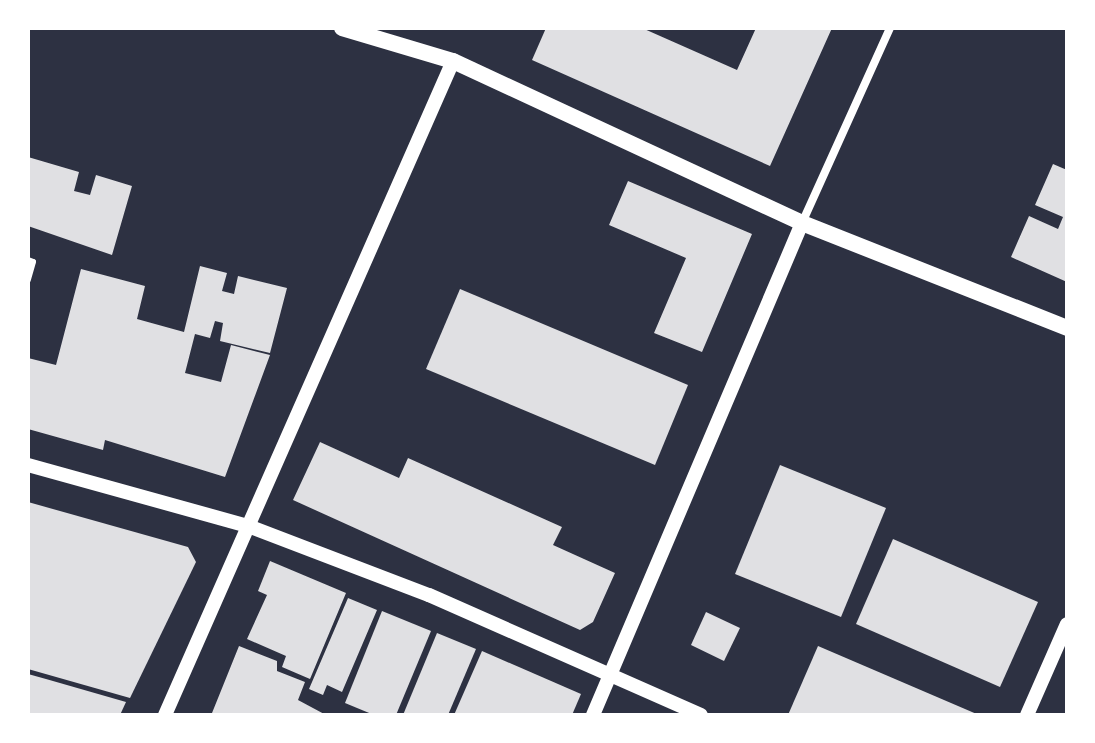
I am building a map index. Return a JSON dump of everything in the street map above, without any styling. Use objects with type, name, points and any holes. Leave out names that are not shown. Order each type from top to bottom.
[{"type":"main road","points":[[342,28],[381,33],[453,61],[802,223],[1067,328]]},
{"type":"street","points":[[593,715],[802,223],[890,28]]},
{"type":"street","points":[[165,715],[453,61]]},
{"type":"street","points":[[28,465],[248,526],[429,595],[701,715]]},
{"type":"street","points":[[1027,715],[1067,624]]},
{"type":"lane","points":[[28,260],[33,262],[28,280]]},
{"type":"building","points":[[546,28],[642,28],[737,70],[756,28],[832,28],[770,166],[532,60]]},
{"type":"building","points":[[28,157],[79,172],[74,191],[90,195],[96,175],[132,186],[112,255],[28,226]]},
{"type":"building","points":[[1053,164],[1067,170],[1067,282],[1011,257],[1029,216],[1058,229],[1063,217],[1035,205]]},
{"type":"building","points":[[628,181],[752,234],[702,352],[654,333],[686,258],[609,225]]},
{"type":"building","points":[[200,266],[227,273],[222,291],[234,294],[238,276],[287,288],[270,353],[220,341],[223,323],[215,321],[210,338],[195,334],[185,373],[221,382],[231,345],[270,355],[225,477],[105,440],[103,450],[28,429],[28,358],[56,365],[81,269],[145,286],[137,319],[184,332]]},
{"type":"building","points":[[460,289],[688,385],[655,465],[426,369]]},
{"type":"building","points":[[320,442],[399,478],[408,458],[562,527],[553,545],[615,573],[593,622],[580,630],[293,500]]},
{"type":"building","points":[[780,465],[886,508],[841,617],[735,574]]},
{"type":"building","points":[[28,502],[188,547],[196,562],[130,698],[28,669]]},
{"type":"building","points":[[893,539],[1038,602],[1000,687],[856,624]]},
{"type":"building","points":[[270,561],[346,593],[310,679],[282,667],[286,656],[247,639],[267,595],[258,591]]},
{"type":"building","points":[[348,598],[377,610],[342,692],[327,685],[323,695],[309,689]]},
{"type":"building","points":[[382,611],[431,631],[396,715],[374,715],[345,703]]},
{"type":"building","points":[[706,612],[740,628],[724,661],[691,645]]},
{"type":"building","points":[[437,633],[476,649],[448,715],[403,715]]},
{"type":"building","points":[[239,646],[277,661],[277,671],[305,682],[298,700],[326,715],[212,713]]},
{"type":"building","points":[[818,646],[979,715],[788,715]]},
{"type":"building","points":[[482,651],[581,694],[572,715],[454,715]]},
{"type":"building","points":[[28,674],[126,702],[120,715],[28,715]]}]
